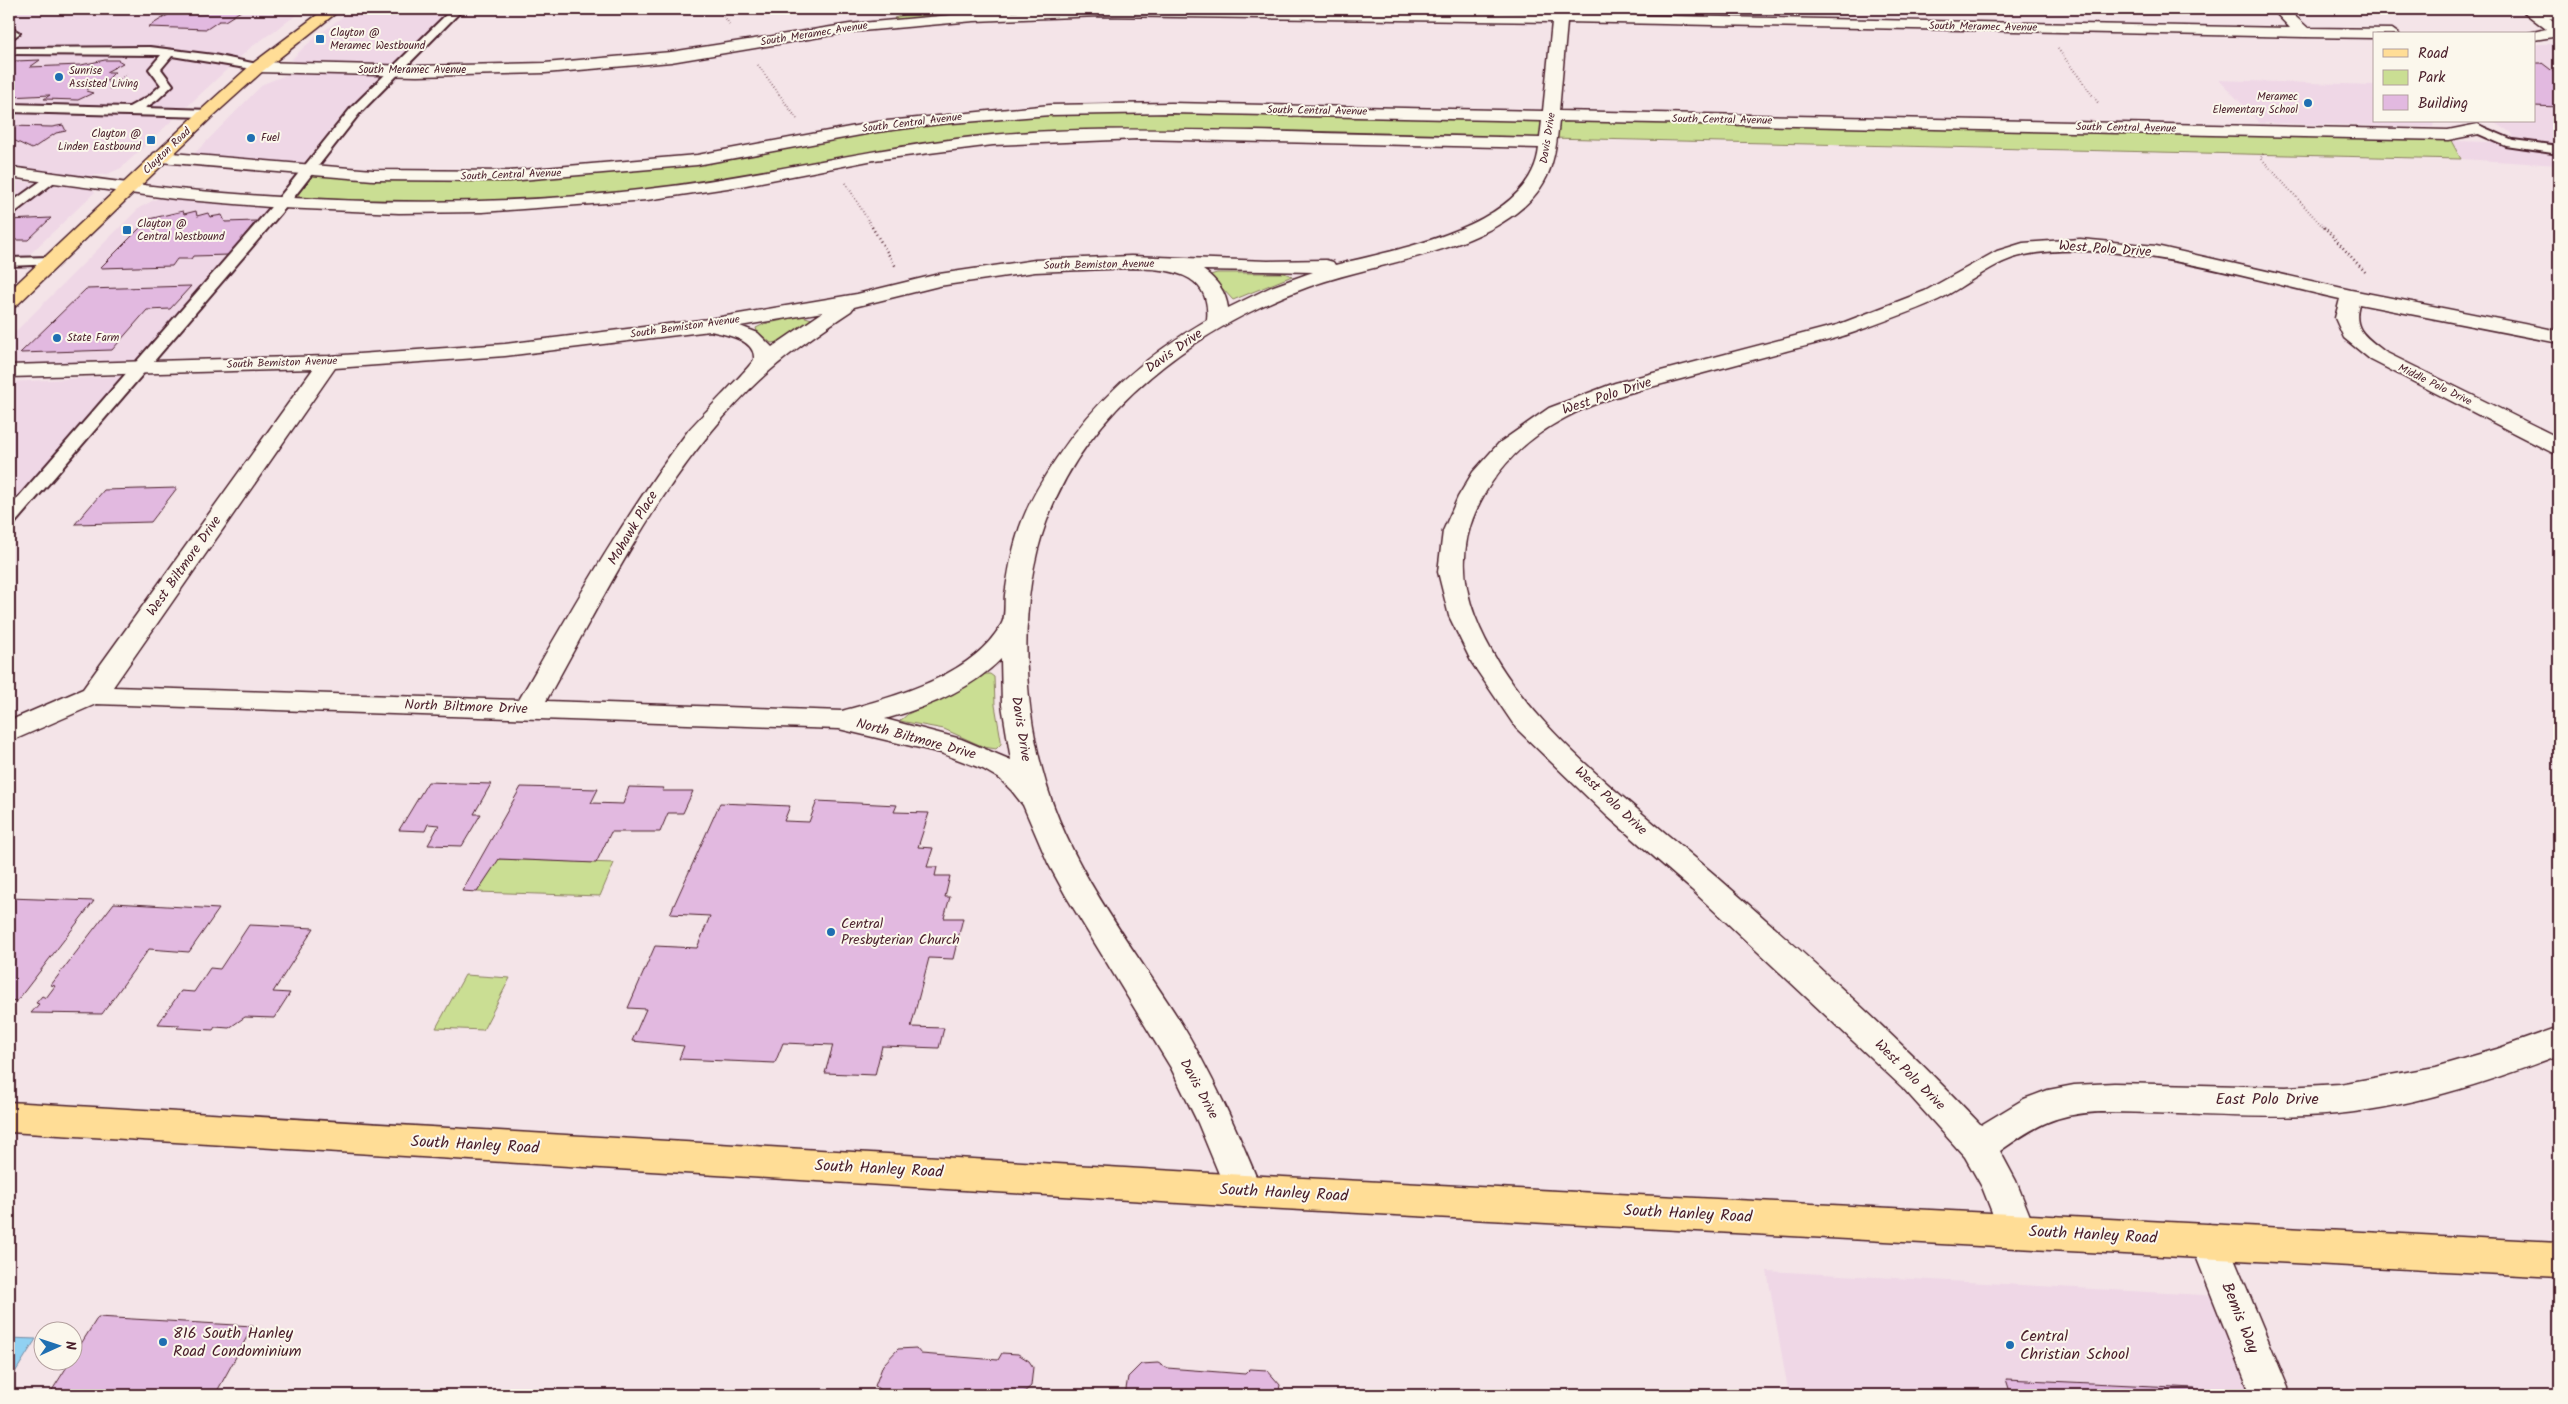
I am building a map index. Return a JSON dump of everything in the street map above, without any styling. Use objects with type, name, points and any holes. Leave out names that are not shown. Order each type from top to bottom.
[{"type":"main road","name":"Clayton Road","points":[[9,302],[207,113],[258,67],[334,9]]},
{"type":"main road","name":"South Hanley Road","points":[[9,1117],[1244,1191],[2559,1260]]},
{"type":"street","points":[[850,28],[908,9]]},
{"type":"street","points":[[992,9],[1009,15]]},
{"type":"street","points":[[1797,9],[1804,23]]},
{"type":"street","points":[[2279,9],[2305,32]]},
{"type":"street","name":"South Meramec Avenue","points":[[258,67],[394,71],[490,70],[604,64],[671,56],[850,28],[1009,15],[1186,11],[1559,14],[1804,23],[2047,24],[2373,34]]},
{"type":"street","points":[[2532,12],[2554,27],[2556,32],[2550,35],[2536,36]]},
{"type":"street","name":"Davis Drive","points":[[1244,1191],[1221,1131],[1182,1056],[1063,862],[1036,800],[1021,748],[1015,692],[1014,627],[1023,559],[1039,507],[1063,462],[1100,412],[1167,352],[1217,322],[1282,290],[1357,264],[1407,253],[1449,239],[1488,222],[1514,206],[1530,192],[1540,176],[1549,143],[1559,14]]},
{"type":"street","name":"South Central Avenue","points":[[160,158],[307,170],[435,177],[574,172],[697,160],[877,127],[940,119],[1050,110],[1171,108],[2448,135],[2478,129]]},
{"type":"street","name":"South Central Avenue","points":[[9,172],[130,186],[175,194],[282,203],[399,208],[562,202],[647,195],[741,181],[933,147],[1054,137],[1176,134],[1549,143]]},
{"type":"street","name":"West Polo Drive","points":[[2017,1231],[1998,1180],[1978,1146],[1914,1077],[1834,1001],[1703,882],[1616,808],[1526,721],[1485,663],[1460,607],[1451,572],[1455,532],[1470,497],[1485,472],[1508,448],[1557,413],[1623,388],[1768,351],[1844,329],[1932,295],[2004,255],[2023,249],[2080,245],[2156,252],[2395,306],[2559,337]]},
{"type":"street","name":"South Bemiston Avenue","points":[[9,371],[329,362],[505,350],[709,325],[857,300],[939,280],[1035,266],[1114,262],[1287,267],[1357,264]]},
{"type":"street","name":"Davis Drive","points":[[1169,264],[1188,270],[1210,285],[1216,295],[1220,309],[1217,322]]},
{"type":"street","name":"Middle Polo Drive","points":[[2351,296],[2345,318],[2354,338],[2378,356],[2559,447]]},
{"type":"street","name":"Mohawk Place","points":[[528,709],[644,507],[705,424],[763,366],[827,317],[857,300]]},
{"type":"street","points":[[709,325],[745,334],[757,341],[764,350],[766,358],[763,366]]},
{"type":"street","name":"West Biltmore Drive","points":[[93,695],[329,362]]},
{"type":"street","name":"North Biltmore Drive","points":[[839,720],[876,714],[910,701],[953,680],[986,658],[1014,627]]},
{"type":"street","points":[[9,732],[93,695]]},
{"type":"street","name":"North Biltmore Drive","points":[[93,695],[839,720],[878,726],[979,755],[1012,773],[1036,800]]},
{"type":"street","name":"East Polo Drive","points":[[1978,1146],[2036,1109],[2067,1100],[2104,1097],[2305,1101],[2363,1097],[2424,1086],[2506,1062],[2559,1041]]},
{"type":"street","name":"Bemis Way","points":[[2209,1241],[2271,1395]]},
{"type":"lane","points":[[9,519],[282,203],[355,111],[458,9]]},
{"type":"lane","points":[[2532,12],[2559,16]]},
{"type":"lane","points":[[9,51],[123,49],[170,52],[258,67]]},
{"type":"lane","points":[[130,112],[153,98],[167,85],[155,69],[170,52]]},
{"type":"lane","points":[[9,108],[207,113]]},
{"type":"lane","points":[[9,115],[40,109]]},
{"type":"lane","points":[[2478,129],[2510,143],[2559,150]]},
{"type":"lane","points":[[9,210],[52,177]]},
{"type":"lane","points":[[9,262],[52,261]]},
{"type":"path","points":[[2047,24],[2117,128]]},
{"type":"path","points":[[102,93],[125,76],[129,68]]},
{"type":"path","points":[[2266,131],[2274,140],[2264,150],[2261,158],[2395,306]]},
{"type":"shaded area","points":[[9,9],[305,9],[250,48],[121,168],[108,174],[88,176],[9,166]]},
{"type":"shaded area","points":[[352,9],[452,9],[392,66],[309,64],[291,60],[304,47]]},
{"type":"shaded area","points":[[2536,44],[2559,44],[2559,165],[2461,159],[2451,141],[2491,142],[2513,138],[2512,133],[2493,122],[2536,122]]},
{"type":"shaded area","points":[[286,75],[382,76],[343,114],[302,165],[198,156],[195,153],[263,84]]},
{"type":"shaded area","name":"Meramec Elementary School","points":[[2219,80],[2373,85],[2373,122],[2434,122],[2433,127],[2260,123]]},
{"type":"shaded area","points":[[17,181],[91,189],[95,192],[9,274],[9,186]]},
{"type":"shaded area","points":[[167,198],[271,207],[137,361],[9,366],[9,338],[139,208],[156,199]]},
{"type":"shaded area","points":[[123,376],[9,508],[9,382]]},
{"type":"shaded area","name":"Central Christian School","points":[[1767,1271],[2221,1296],[2260,1395],[1789,1395]]},
{"type":"green space","points":[[923,9],[984,10],[979,13],[897,20],[894,18]]},
{"type":"green space","points":[[1050,110],[2448,135],[2461,159],[1550,138],[1054,137],[553,203],[282,203],[307,170],[435,177],[638,166],[820,137]]},
{"type":"green space","points":[[1217,273],[1284,273],[1292,276],[1233,300],[1210,275]]},
{"type":"green space","points":[[802,316],[812,319],[781,342],[771,343],[756,328],[764,324]]},
{"type":"green space","points":[[984,674],[990,674],[994,677],[995,705],[1001,740],[1001,744],[996,749],[984,747],[944,729],[900,721],[908,714],[960,690]]},
{"type":"green space","points":[[499,859],[614,863],[600,896],[477,892]]},
{"type":"green space","points":[[465,975],[510,978],[483,1030],[436,1028]]},
{"type":"water","points":[[9,1338],[32,1339],[32,1345],[9,1382]]},
{"type":"building","points":[[188,9],[244,9],[225,21],[219,21],[207,29],[148,27],[171,13],[180,14]]},
{"type":"building","name":"Sunrise Assisted Living","points":[[40,60],[30,67],[81,65],[105,60],[118,60],[123,63],[106,72],[115,72],[104,83],[95,83],[86,91],[93,93],[78,100],[44,99],[50,95],[9,97],[9,65],[15,61]]},
{"type":"building","points":[[2536,63],[2542,63],[2559,76],[2559,107],[2536,106]]},
{"type":"building","points":[[63,125],[66,131],[56,133],[32,149],[9,138],[9,126],[52,127]]},
{"type":"building","points":[[183,211],[184,214],[196,211],[197,216],[208,213],[210,217],[222,215],[225,222],[256,221],[229,255],[193,256],[191,259],[177,259],[172,266],[100,268],[149,219]]},
{"type":"building","points":[[51,218],[28,240],[9,240],[9,220]]},
{"type":"building","points":[[191,286],[170,309],[147,310],[112,350],[20,353],[86,289]]},
{"type":"building","points":[[177,488],[151,522],[75,524],[104,490]]},
{"type":"building","points":[[428,782],[491,784],[474,814],[481,814],[462,846],[428,845],[439,825],[428,824],[425,831],[399,830]]},
{"type":"building","points":[[521,787],[598,789],[591,803],[623,804],[629,787],[664,788],[662,791],[693,791],[683,813],[668,813],[660,832],[611,832],[596,863],[499,859],[477,892],[462,891]]},
{"type":"building","name":"Central Presbyterian Church","points":[[817,801],[897,805],[894,812],[929,813],[918,847],[933,848],[927,867],[937,867],[935,876],[950,876],[945,897],[950,897],[944,918],[963,918],[953,959],[929,958],[911,1027],[944,1028],[939,1048],[882,1046],[875,1075],[825,1073],[833,1045],[783,1043],[775,1063],[679,1059],[684,1046],[632,1041],[646,1009],[628,1008],[655,946],[697,948],[710,916],[670,914],[720,803],[790,806],[784,821],[809,822]]},
{"type":"building","points":[[9,898],[94,901],[17,1001],[9,1000]]},
{"type":"building","points":[[114,903],[219,909],[189,952],[149,949],[102,1014],[31,1013],[39,1004],[36,1003],[42,996],[46,998],[55,986],[51,985]]},
{"type":"building","points":[[249,925],[314,928],[273,992],[290,993],[274,1018],[245,1017],[229,1028],[215,1027],[213,1030],[177,1028],[180,1025],[158,1024],[181,991],[194,992],[210,968],[220,969]]},
{"type":"building","name":"816 South Hanley Road Condominium","points":[[98,1317],[253,1326],[215,1395],[49,1395],[64,1372],[82,1372],[82,1342]]},
{"type":"building","points":[[916,1348],[921,1354],[998,1360],[1002,1353],[1018,1354],[1029,1361],[1033,1367],[1031,1386],[1021,1395],[882,1395],[883,1392],[875,1386],[883,1365],[898,1349]]},
{"type":"building","points":[[1158,1363],[1167,1368],[1245,1374],[1250,1369],[1267,1370],[1280,1385],[1278,1395],[1125,1395],[1128,1377],[1141,1364]]},
{"type":"building","name":"Central Christian School","points":[[2006,1379],[2195,1388],[2198,1395],[2011,1395]]},
{"type":"place","name":"Clayton @ Meramec Westbound","points":[[320,39]]},
{"type":"place","name":"Sunrise Assisted Living","points":[[59,77]]},
{"type":"place","name":"Meramec Elementary School","points":[[2308,103]]},
{"type":"place","name":"Fuel","points":[[251,138]]},
{"type":"place","name":"Clayton @ Linden Eastbound","points":[[151,140]]},
{"type":"place","name":"Clayton @ Central Westbound","points":[[127,230]]},
{"type":"place","name":"State Farm","points":[[57,338]]},
{"type":"place","name":"Central Presbyterian Church","points":[[831,932]]},
{"type":"place","name":"816 South Hanley Road Condominium","points":[[163,1342]]},
{"type":"place","name":"Central Christian School","points":[[2010,1345]]}]
